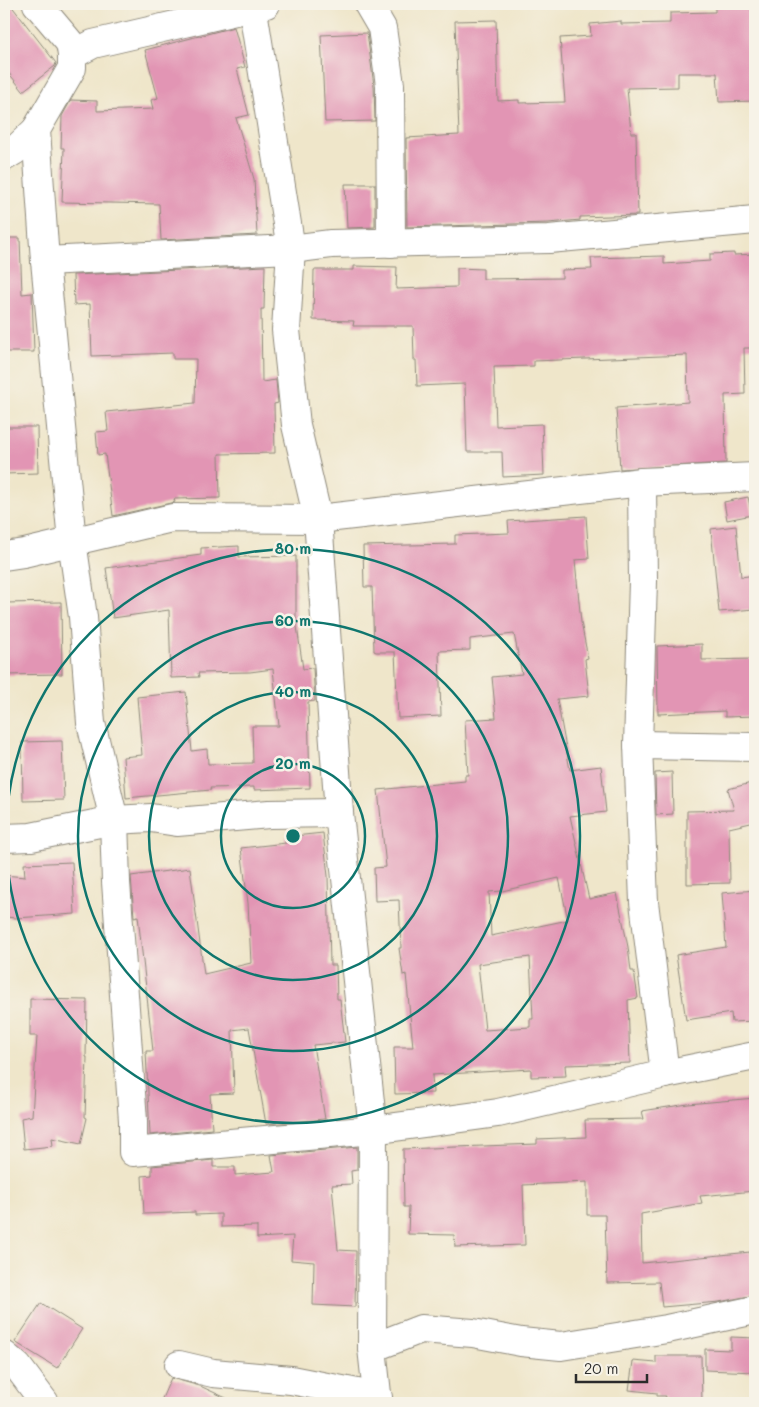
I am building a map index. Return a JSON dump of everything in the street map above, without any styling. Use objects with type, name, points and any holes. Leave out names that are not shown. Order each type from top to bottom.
[{"type":"street","points":[[4,157],[14,152],[36,130],[72,68],[70,43],[37,4]]},
{"type":"street","points":[[368,4],[382,28],[390,85],[392,243]]},
{"type":"street","points":[[72,55],[93,44],[257,5],[291,249],[286,330],[296,425],[318,519],[339,813],[373,1130],[372,1348],[378,1400],[291,1380],[213,1373],[179,1365]]},
{"type":"street","points":[[36,130],[46,262],[72,541],[83,617],[91,723],[114,820],[116,882],[133,1121],[133,1152],[373,1130],[498,1113],[665,1074],[755,1056]]},
{"type":"street","points":[[46,262],[291,249],[331,244],[550,239],[755,220]]},
{"type":"street","points":[[4,556],[172,518],[318,519],[642,482],[755,477]]},
{"type":"street","points":[[642,482],[643,581],[638,744],[644,902],[665,1074]]},
{"type":"street","points":[[638,744],[755,747]]},
{"type":"street","points":[[4,838],[31,838],[114,820],[151,818],[176,822],[269,814],[339,813]]},
{"type":"street","points":[[372,1348],[421,1329],[473,1333],[521,1342],[561,1346],[667,1329],[755,1310]]},
{"type":"street","points":[[4,1354],[18,1367],[45,1403]]},
{"type":"building","points":[[4,4],[10,4],[56,63],[55,66],[23,91],[4,67]]},
{"type":"building","points":[[715,4],[751,4],[753,36],[755,36],[755,101],[719,102],[717,73],[678,73],[678,87],[627,88],[631,133],[636,133],[638,215],[580,217],[580,220],[548,223],[407,227],[406,138],[459,135],[455,21],[496,20],[498,101],[519,100],[519,103],[565,102],[560,38],[591,36],[590,24],[621,21],[621,24],[670,23],[670,13],[715,12]]},
{"type":"building","points":[[234,27],[245,67],[237,69],[249,115],[236,118],[254,179],[257,235],[161,240],[159,204],[62,202],[64,148],[61,148],[62,116],[71,100],[97,101],[97,111],[153,109],[151,100],[158,98],[145,50]]},
{"type":"building","points":[[367,33],[374,86],[375,121],[325,122],[321,35]]},
{"type":"building","points":[[345,184],[375,184],[375,227],[347,228]]},
{"type":"building","points":[[4,238],[20,238],[22,294],[32,293],[34,352],[4,352]]},
{"type":"building","points":[[734,253],[734,255],[755,254],[755,348],[744,348],[745,394],[725,395],[726,463],[620,469],[616,408],[688,402],[687,355],[534,361],[534,366],[494,367],[496,426],[542,424],[544,475],[503,477],[502,452],[467,452],[465,384],[417,386],[413,326],[353,326],[354,321],[313,320],[314,270],[354,270],[354,266],[397,267],[396,289],[457,287],[457,268],[483,269],[483,279],[562,278],[562,270],[592,269],[591,258],[664,256],[664,264],[710,261],[710,254]]},
{"type":"building","points":[[265,266],[264,309],[261,309],[262,382],[276,380],[278,403],[274,404],[275,453],[219,454],[220,498],[174,499],[175,502],[113,516],[105,454],[98,455],[96,432],[108,431],[106,412],[195,403],[196,359],[173,359],[173,353],[92,356],[90,304],[74,305],[73,275]]},
{"type":"building","points":[[4,427],[37,427],[38,473],[4,474]]},
{"type":"building","points":[[748,497],[752,515],[727,520],[724,502]]},
{"type":"building","points":[[586,516],[589,559],[575,560],[581,622],[588,658],[585,659],[589,696],[557,699],[570,770],[601,766],[606,812],[570,816],[589,899],[617,893],[631,971],[634,971],[638,998],[628,1000],[630,1063],[565,1065],[566,1076],[531,1077],[531,1069],[432,1075],[433,1093],[395,1094],[394,1047],[413,1047],[406,974],[403,975],[399,948],[401,948],[399,900],[375,901],[374,868],[386,867],[378,790],[465,781],[465,775],[468,775],[465,720],[496,718],[492,677],[522,674],[514,634],[470,639],[470,650],[439,651],[441,716],[398,718],[395,652],[374,651],[372,587],[364,587],[363,546],[455,544],[455,535],[509,533],[508,521]],"holes":[[[559,878],[568,920],[491,936],[489,892],[502,891]],[[530,957],[533,1019],[530,1019],[530,1027],[485,1030],[478,964]]]},
{"type":"building","points":[[736,526],[741,577],[755,575],[755,609],[719,612],[711,529]]},
{"type":"building","points":[[239,546],[239,557],[296,556],[296,619],[303,669],[313,668],[315,701],[308,702],[310,788],[254,790],[254,787],[210,788],[211,790],[126,798],[123,757],[142,755],[137,697],[186,692],[192,751],[207,749],[208,764],[253,763],[252,726],[279,726],[273,669],[250,672],[198,673],[199,677],[171,678],[169,610],[113,618],[106,568],[201,555],[201,548]]},
{"type":"building","points":[[61,602],[62,674],[4,675],[4,603]]},
{"type":"building","points":[[702,644],[702,660],[755,659],[755,716],[725,717],[725,711],[658,714],[657,646]]},
{"type":"building","points":[[62,741],[64,800],[23,801],[22,742]]},
{"type":"building","points":[[672,772],[673,814],[656,815],[655,773]]},
{"type":"building","points":[[755,782],[755,822],[729,828],[730,883],[687,884],[687,811],[734,810],[728,789]]},
{"type":"building","points":[[323,833],[328,876],[330,965],[336,965],[337,999],[340,999],[345,1042],[313,1045],[325,1119],[266,1124],[249,1028],[232,1030],[234,1093],[210,1094],[212,1129],[150,1135],[146,1051],[153,1051],[138,916],[134,917],[131,876],[190,868],[204,974],[251,963],[248,903],[241,848],[286,843],[285,837]]},
{"type":"building","points":[[72,862],[75,914],[16,918],[4,917],[4,875],[25,877],[24,864]]},
{"type":"building","points":[[755,890],[755,1021],[732,1022],[731,1013],[686,1020],[676,955],[726,947],[722,893]]},
{"type":"building","points":[[30,999],[87,1000],[85,1117],[87,1118],[81,1144],[52,1138],[53,1146],[24,1149],[21,1118],[32,1116],[37,1036],[30,1036]]},
{"type":"building","points":[[755,1098],[755,1191],[700,1196],[702,1203],[641,1214],[642,1263],[750,1252],[754,1295],[719,1302],[662,1307],[659,1282],[607,1283],[605,1215],[587,1215],[587,1182],[523,1185],[525,1245],[455,1247],[454,1235],[408,1234],[409,1207],[404,1207],[403,1149],[537,1144],[537,1139],[586,1137],[585,1120],[644,1119],[642,1111],[688,1104]]},
{"type":"building","points":[[357,1147],[357,1170],[351,1171],[352,1184],[332,1185],[338,1250],[356,1251],[355,1307],[313,1305],[314,1262],[291,1260],[293,1236],[257,1238],[257,1226],[221,1227],[221,1214],[195,1215],[195,1212],[144,1214],[142,1176],[152,1175],[152,1166],[213,1160],[213,1167],[235,1167],[235,1175],[274,1172],[271,1155]]},
{"type":"building","points":[[41,1303],[82,1329],[57,1368],[15,1342]]},
{"type":"building","points":[[731,1337],[755,1338],[755,1372],[705,1370],[705,1349],[731,1350]]},
{"type":"building","points":[[656,1356],[701,1356],[702,1403],[664,1403],[666,1396],[657,1396],[657,1393],[629,1390],[633,1361],[656,1363]]},
{"type":"building","points":[[171,1378],[200,1386],[237,1403],[160,1403]]}]
